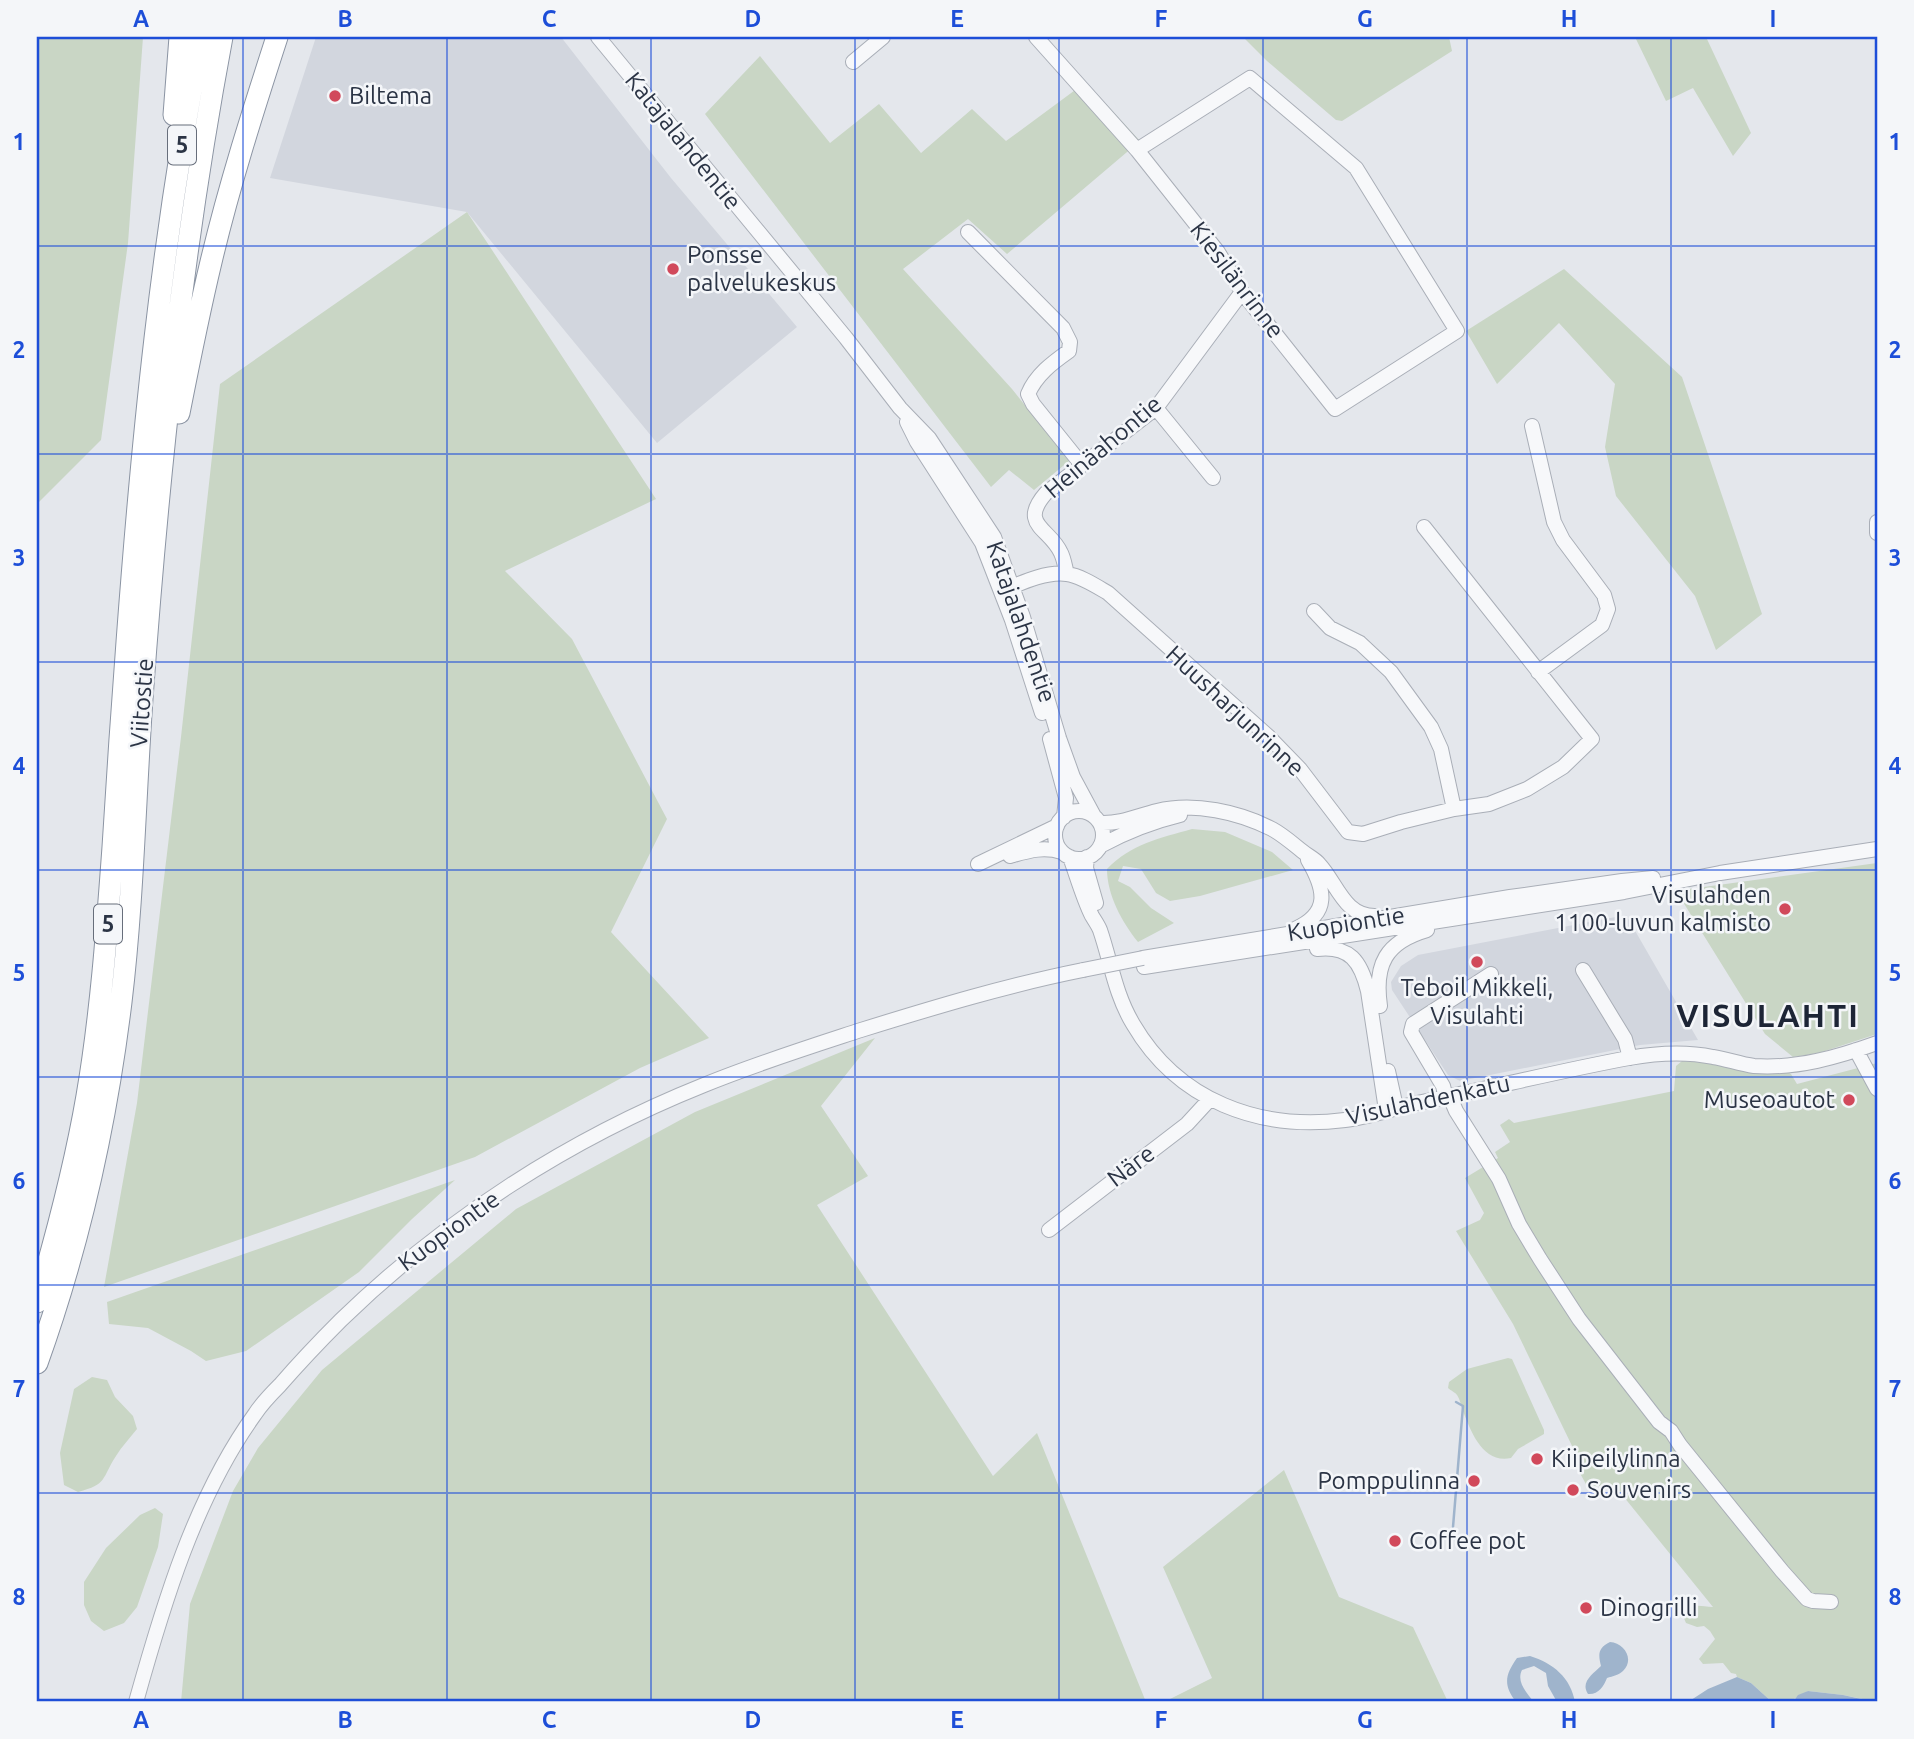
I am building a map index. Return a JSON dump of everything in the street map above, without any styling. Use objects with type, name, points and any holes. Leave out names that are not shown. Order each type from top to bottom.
[{"type":"highway","points":[[165,253],[180,37]]},
{"type":"highway","name":"Viitostie","points":[[37,1302],[77,1151],[99,1011],[145,432],[165,253],[201,37]]},
{"type":"highway","name":"Viitostie","points":[[37,1363],[70,1259],[90,1181],[115,1042],[125,957],[142,697],[170,380],[194,197],[222,37]]},
{"type":"highway","points":[[156,542],[193,340],[211,259],[276,37]]},
{"type":"street","name":"Katajalahdentie","points":[[598,37],[846,338],[900,408],[929,438],[994,537],[1062,780],[1066,798],[1060,821]]},
{"type":"street","points":[[853,62],[883,37]]},
{"type":"street","name":"Kiesilänrinne","points":[[1036,37],[1138,150],[1218,252],[1242,292],[1335,410],[1457,331],[1356,168],[1250,78],[1138,150]]},
{"type":"street","points":[[968,232],[1063,328],[1070,342],[1069,351],[1054,361],[1033,382],[1028,394],[1083,466]]},
{"type":"street","name":"Heinäahontie","points":[[1067,574],[1060,550],[1039,528],[1035,517],[1036,504],[1046,493],[1156,408],[1242,292]]},
{"type":"street","points":[[1156,408],[1213,478]]},
{"type":"street","points":[[1532,426],[1554,522],[1563,540],[1604,595],[1608,608],[1602,625],[1538,672]]},
{"type":"street","points":[[1877,522],[1877,533]]},
{"type":"street","name":"Huusharjunrinne","points":[[1067,574],[1092,583],[1108,593],[1269,737],[1300,769],[1348,832],[1363,834],[1454,809],[1489,804],[1527,789],[1563,767],[1592,739],[1424,527]]},
{"type":"street","points":[[1007,589],[1049,576],[1067,574]]},
{"type":"street","name":"Katajalahdentie","points":[[1007,589],[1073,777],[1097,820]]},
{"type":"street","points":[[1314,611],[1330,628],[1360,643],[1391,672],[1431,727],[1441,749],[1454,809]]},
{"type":"street","points":[[1217,811],[1153,822],[1124,833],[1100,846],[1095,853],[1079,859],[1051,848],[1039,848],[978,864],[1073,812],[1084,812],[1097,820],[1113,823],[1180,807],[1217,811],[1245,818],[1285,837],[1317,861],[1346,903],[1358,913],[1371,916],[1412,914]]},
{"type":"street","points":[[1097,820],[1102,830],[1100,846]]},
{"type":"street","points":[[1060,821],[1055,835],[1057,844],[1066,854]]},
{"type":"street","name":"Kuopiontie","points":[[136,1702],[177,1571],[217,1474],[255,1412],[315,1345],[379,1283],[463,1217],[556,1156],[629,1118],[704,1084],[805,1048],[976,996],[1143,963],[1624,892],[1720,873],[1877,849]]},
{"type":"street","points":[[1229,949],[1296,929],[1314,918],[1321,901],[1321,892],[1319,880],[1304,853]]},
{"type":"street","name":"Visulahdenkatu","points":[[1066,854],[1099,927],[1119,1000],[1134,1027],[1159,1059],[1186,1085],[1210,1099],[1275,1121],[1302,1123],[1346,1120],[1569,1069],[1672,1052],[1747,1065],[1776,1066],[1821,1061],[1877,1042]]},
{"type":"street","name":"Visulahdenkatu","points":[[1087,857],[1086,868],[1100,914],[1099,927]]},
{"type":"street","name":"Kuopiontie","points":[[1229,949],[1412,914],[1622,881],[1720,873]]},
{"type":"street","points":[[1391,1109],[1390,1082],[1377,991],[1380,970],[1387,954],[1409,936],[1501,910]]},
{"type":"street","points":[[1229,949],[1282,954],[1330,948],[1353,958],[1363,972],[1368,991],[1391,1109]]},
{"type":"street","points":[[1583,970],[1625,1039],[1630,1058]]},
{"type":"street","points":[[1491,974],[1413,1024],[1411,1032],[1494,1171],[1526,1236],[1579,1319],[1790,1580],[1807,1599],[1831,1602]]},
{"type":"street","points":[[1856,1050],[1877,1089]]},
{"type":"street","name":"Näre","points":[[1049,1230],[1187,1124],[1210,1099]]},
{"type":"shaded area","points":[[316,37],[561,37],[671,178],[797,327],[657,443],[467,212],[270,178]]},
{"type":"shaded area","points":[[1626,915],[1698,1040],[1640,1045],[1460,1081],[1448,1075],[1392,990],[1391,982],[1401,966],[1418,955]]},
{"type":"green space","points":[[37,37],[143,37],[128,243],[101,440],[37,504]]},
{"type":"green space","points":[[1243,37],[1449,37],[1452,51],[1342,121],[1336,120]]},
{"type":"green space","points":[[1635,37],[1706,37],[1751,133],[1733,156],[1693,88],[1666,101]]},
{"type":"green space","points":[[760,56],[830,143],[879,104],[921,153],[972,109],[1006,141],[1086,82],[1140,141],[1007,254],[968,219],[903,269],[1012,389],[1069,461],[1034,490],[1009,470],[991,487],[705,114]]},
{"type":"green space","points":[[467,212],[656,499],[505,571],[572,639],[667,819],[611,932],[709,1038],[640,1068],[475,1157],[104,1287],[137,1103],[220,384]]},
{"type":"green space","points":[[1564,269],[1682,377],[1762,614],[1716,650],[1695,596],[1616,496],[1605,447],[1615,384],[1559,323],[1497,384],[1466,331]]},
{"type":"green space","points":[[1192,829],[1225,832],[1272,852],[1293,870],[1200,896],[1170,901],[1156,893],[1141,869],[1123,866],[1118,881],[1130,887],[1151,908],[1174,923],[1138,942],[1116,908],[1107,869],[1136,848]]},
{"type":"green space","points":[[1877,863],[1877,1034],[1819,1053],[1793,1057],[1765,1034],[1683,902],[1682,890]]},
{"type":"green space","points":[[875,1038],[821,1106],[868,1176],[817,1205],[993,1476],[1037,1433],[1146,1702],[181,1702],[190,1604],[233,1491],[258,1448],[322,1370],[516,1209],[695,1112]]},
{"type":"green space","name":"VISULAHTI","points":[[1682,1061],[1708,1063],[1738,1070],[1786,1071],[1797,1084],[1877,1063],[1877,1702],[1808,1691],[1793,1702],[1772,1702],[1751,1683],[1731,1673],[1723,1663],[1703,1664],[1699,1659],[1715,1639],[1704,1626],[1697,1627],[1686,1623],[1683,1616],[1693,1607],[1713,1607],[1615,1486],[1587,1486],[1576,1466],[1574,1450],[1513,1324],[1456,1231],[1480,1220],[1484,1213],[1465,1178],[1498,1158],[1495,1152],[1510,1142],[1500,1125],[1509,1119],[1514,1123],[1674,1091],[1676,1066]]},
{"type":"green space","points":[[455,1180],[359,1272],[246,1351],[206,1361],[148,1328],[109,1324],[107,1302]]},
{"type":"green space","points":[[1512,1359],[1544,1434],[1518,1449],[1511,1458],[1501,1459],[1480,1445],[1458,1397],[1448,1388],[1449,1382],[1467,1369]]},
{"type":"green space","points":[[92,1377],[107,1380],[115,1397],[133,1416],[137,1429],[118,1452],[103,1480],[78,1492],[64,1485],[60,1453],[74,1389]]},
{"type":"green space","points":[[1284,1470],[1339,1597],[1413,1627],[1448,1702],[1164,1702],[1212,1678],[1163,1567]]},
{"type":"green space","points":[[155,1508],[163,1514],[158,1547],[137,1607],[124,1623],[104,1631],[91,1621],[84,1605],[84,1582],[106,1548],[140,1515]]},
{"type":"water","points":[[1610,1642],[1623,1648],[1628,1662],[1620,1674],[1607,1678],[1598,1691],[1588,1694],[1586,1682],[1601,1666],[1600,1652]]},
{"type":"water","points":[[1530,1656],[1560,1673],[1570,1686],[1575,1702],[1557,1702],[1548,1686],[1546,1673],[1534,1666],[1522,1670],[1520,1679],[1534,1702],[1516,1702],[1507,1685],[1508,1675],[1517,1658]]},
{"type":"water","points":[[1737,1677],[1751,1683],[1772,1702],[1688,1702],[1708,1689]]},
{"type":"water","points":[[1808,1691],[1875,1702],[1793,1702],[1798,1695]]},
{"type":"waterway","points":[[1453,1527],[1463,1406],[1456,1402]]},
{"type":"place","name":"Biltema","points":[[335,96]]},
{"type":"place","name":"Ponsse palvelukeskus","points":[[673,269]]},
{"type":"place","name":"Visulahden 1100-luvun kalmisto","points":[[1785,909]]},
{"type":"place","name":"Teboil Mikkeli, Visulahti","points":[[1477,962]]},
{"type":"place","name":"Museoautot","points":[[1849,1100]]},
{"type":"place","name":"Kiipeilylinna","points":[[1537,1459]]},
{"type":"place","name":"Pomppulinna","points":[[1474,1481]]},
{"type":"place","name":"Souvenirs","points":[[1573,1490]]},
{"type":"place","name":"Coffee pot","points":[[1395,1541]]},
{"type":"place","name":"Dinogrilli","points":[[1586,1608]]},
{"type":"district","name":"VISULAHTI","points":[[1768,1016]]}]
